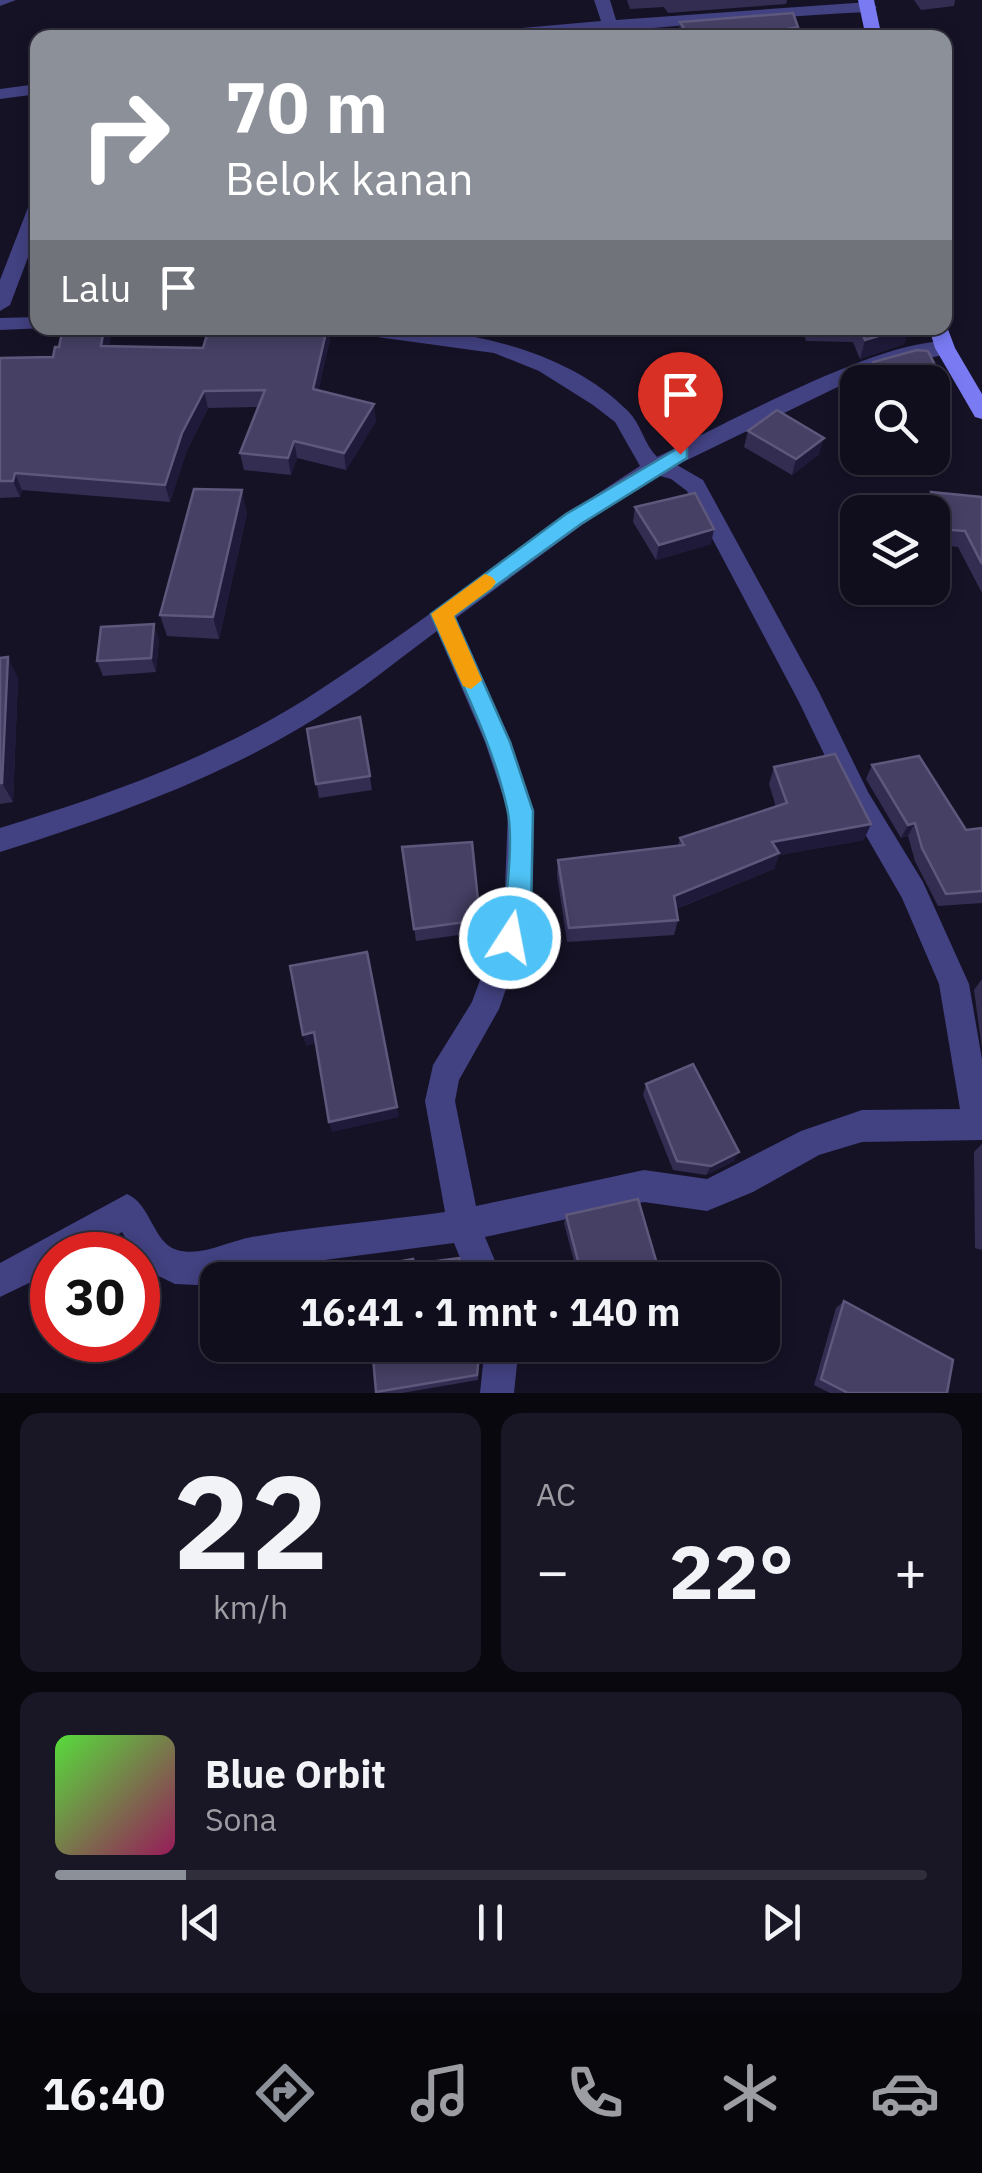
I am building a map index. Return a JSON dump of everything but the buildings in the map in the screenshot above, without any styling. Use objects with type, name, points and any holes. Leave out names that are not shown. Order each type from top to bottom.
[{"type":"street","points":[[0,1],[8,0]]},
{"type":"street","points":[[602,0],[610,28]]},
{"type":"street","points":[[581,30],[867,3],[872,30]]},
{"type":"street","points":[[0,94],[30,90]]},
{"type":"street","points":[[0,305],[30,226]]},
{"type":"street","points":[[0,324],[30,323]]},
{"type":"street","points":[[0,1280],[127,1210],[156,1257],[175,1267],[197,1268],[249,1254],[463,1224],[644,1186],[707,1194],[742,1181],[812,1142],[862,1126],[980,1124],[954,984],[913,891],[859,800],[810,699],[695,486],[678,474],[654,467],[641,454],[624,418],[546,366],[497,347],[402,335]]},
{"type":"street","points":[[0,840],[114,804],[232,752],[328,698],[654,467],[845,374],[942,338],[982,412]]},
{"type":"street","points":[[442,614],[498,742],[520,811],[518,914],[484,1008],[444,1076],[440,1101],[463,1224],[479,1262]]},
{"type":"street","points":[[497,1393],[500,1362]]},
{"type":"slow traffic","points":[[471,680],[442,614],[485,582]]},
{"type":"route","points":[[510,938],[518,914],[520,811],[498,742],[442,614],[574,519],[680,454]]}]
